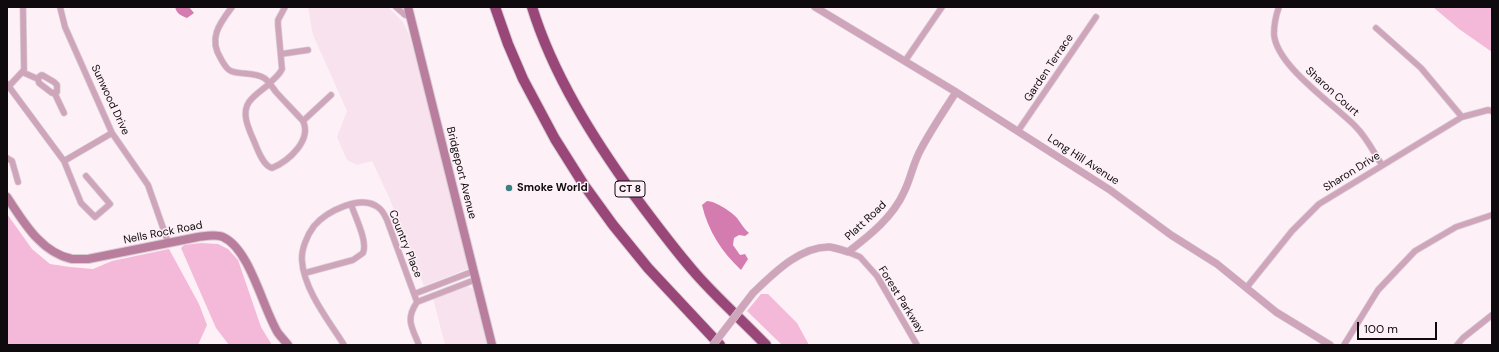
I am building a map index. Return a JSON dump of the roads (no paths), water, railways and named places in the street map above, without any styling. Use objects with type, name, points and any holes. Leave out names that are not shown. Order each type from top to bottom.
[{"type":"highway","points":[[495,7],[508,44],[523,79],[555,139],[584,185],[613,226],[648,268],[720,345]]},
{"type":"highway","name":"CT 8","points":[[532,7],[552,60],[564,85],[593,135],[623,179],[653,221],[696,274],[766,345]]},
{"type":"main road","name":"Bridgeport Avenue","points":[[408,7],[492,345]]},
{"type":"main road","name":"Nells Rock Road","points":[[7,197],[38,239],[48,248],[60,255],[72,259],[88,259],[168,242],[212,235],[223,237],[232,244],[248,265],[278,333],[288,345]]},
{"type":"street","points":[[23,7],[24,70],[8,85],[64,161],[81,203],[95,217],[110,204],[86,176]]},
{"type":"street","name":"Sunwood Drive","points":[[60,7],[65,27],[112,133],[148,185],[168,242]]},
{"type":"street","points":[[232,7],[217,31],[215,48],[228,69],[260,76],[269,83],[305,124],[305,134],[297,150],[277,166],[272,168],[269,167],[257,148],[246,116],[247,107],[250,102],[269,83],[280,73],[282,68],[278,20],[285,7]]},
{"type":"street","points":[[396,7],[405,15],[411,17]]},
{"type":"street","name":"Long Hill Avenue","points":[[815,7],[956,92],[1110,190],[1171,235],[1217,264],[1276,312],[1330,345]]},
{"type":"street","points":[[904,61],[942,7]]},
{"type":"street","name":"Sharon Court","points":[[1279,7],[1276,15],[1274,35],[1279,50],[1296,74],[1358,128],[1382,165]]},
{"type":"street","name":"Garden Terrace","points":[[1018,131],[1096,17]]},
{"type":"street","points":[[1376,28],[1421,68],[1462,117]]},
{"type":"street","points":[[281,54],[308,50]]},
{"type":"street","points":[[22,72],[38,79],[38,82],[41,85],[49,92],[55,94],[64,113]]},
{"type":"street","points":[[38,79],[42,75],[54,82],[57,87],[57,92],[55,94]]},
{"type":"street","name":"Platt Road","points":[[713,345],[753,293],[775,273],[795,258],[815,249],[829,247],[848,252],[887,218],[897,207],[907,187],[913,165],[920,150],[956,92]]},
{"type":"street","points":[[303,121],[331,96]]},
{"type":"street","name":"Sharon Drive","points":[[1247,287],[1292,231],[1319,204],[1462,117],[1488,110],[1492,111]]},
{"type":"street","points":[[64,161],[112,133]]},
{"type":"street","points":[[7,158],[12,161],[18,182]]},
{"type":"street","name":"Country Place","points":[[344,345],[310,289],[302,260],[303,250],[313,228],[326,215],[351,204],[370,203],[380,208],[384,213],[417,302]]},
{"type":"street","points":[[305,273],[353,260],[363,254],[363,238],[351,204]]},
{"type":"street","points":[[1344,345],[1378,290],[1415,251],[1456,227],[1492,215]]},
{"type":"street","name":"Forest Parkway","points":[[848,252],[860,257],[876,276],[917,345]]},
{"type":"street","name":"Country Place","points":[[414,294],[474,271]]},
{"type":"street","points":[[419,345],[410,320],[410,313],[417,302],[476,279]]},
{"type":"street","points":[[1457,345],[1463,338],[1492,314]]},
{"type":"place","name":"Smoke World","points":[[509,188]]}]
